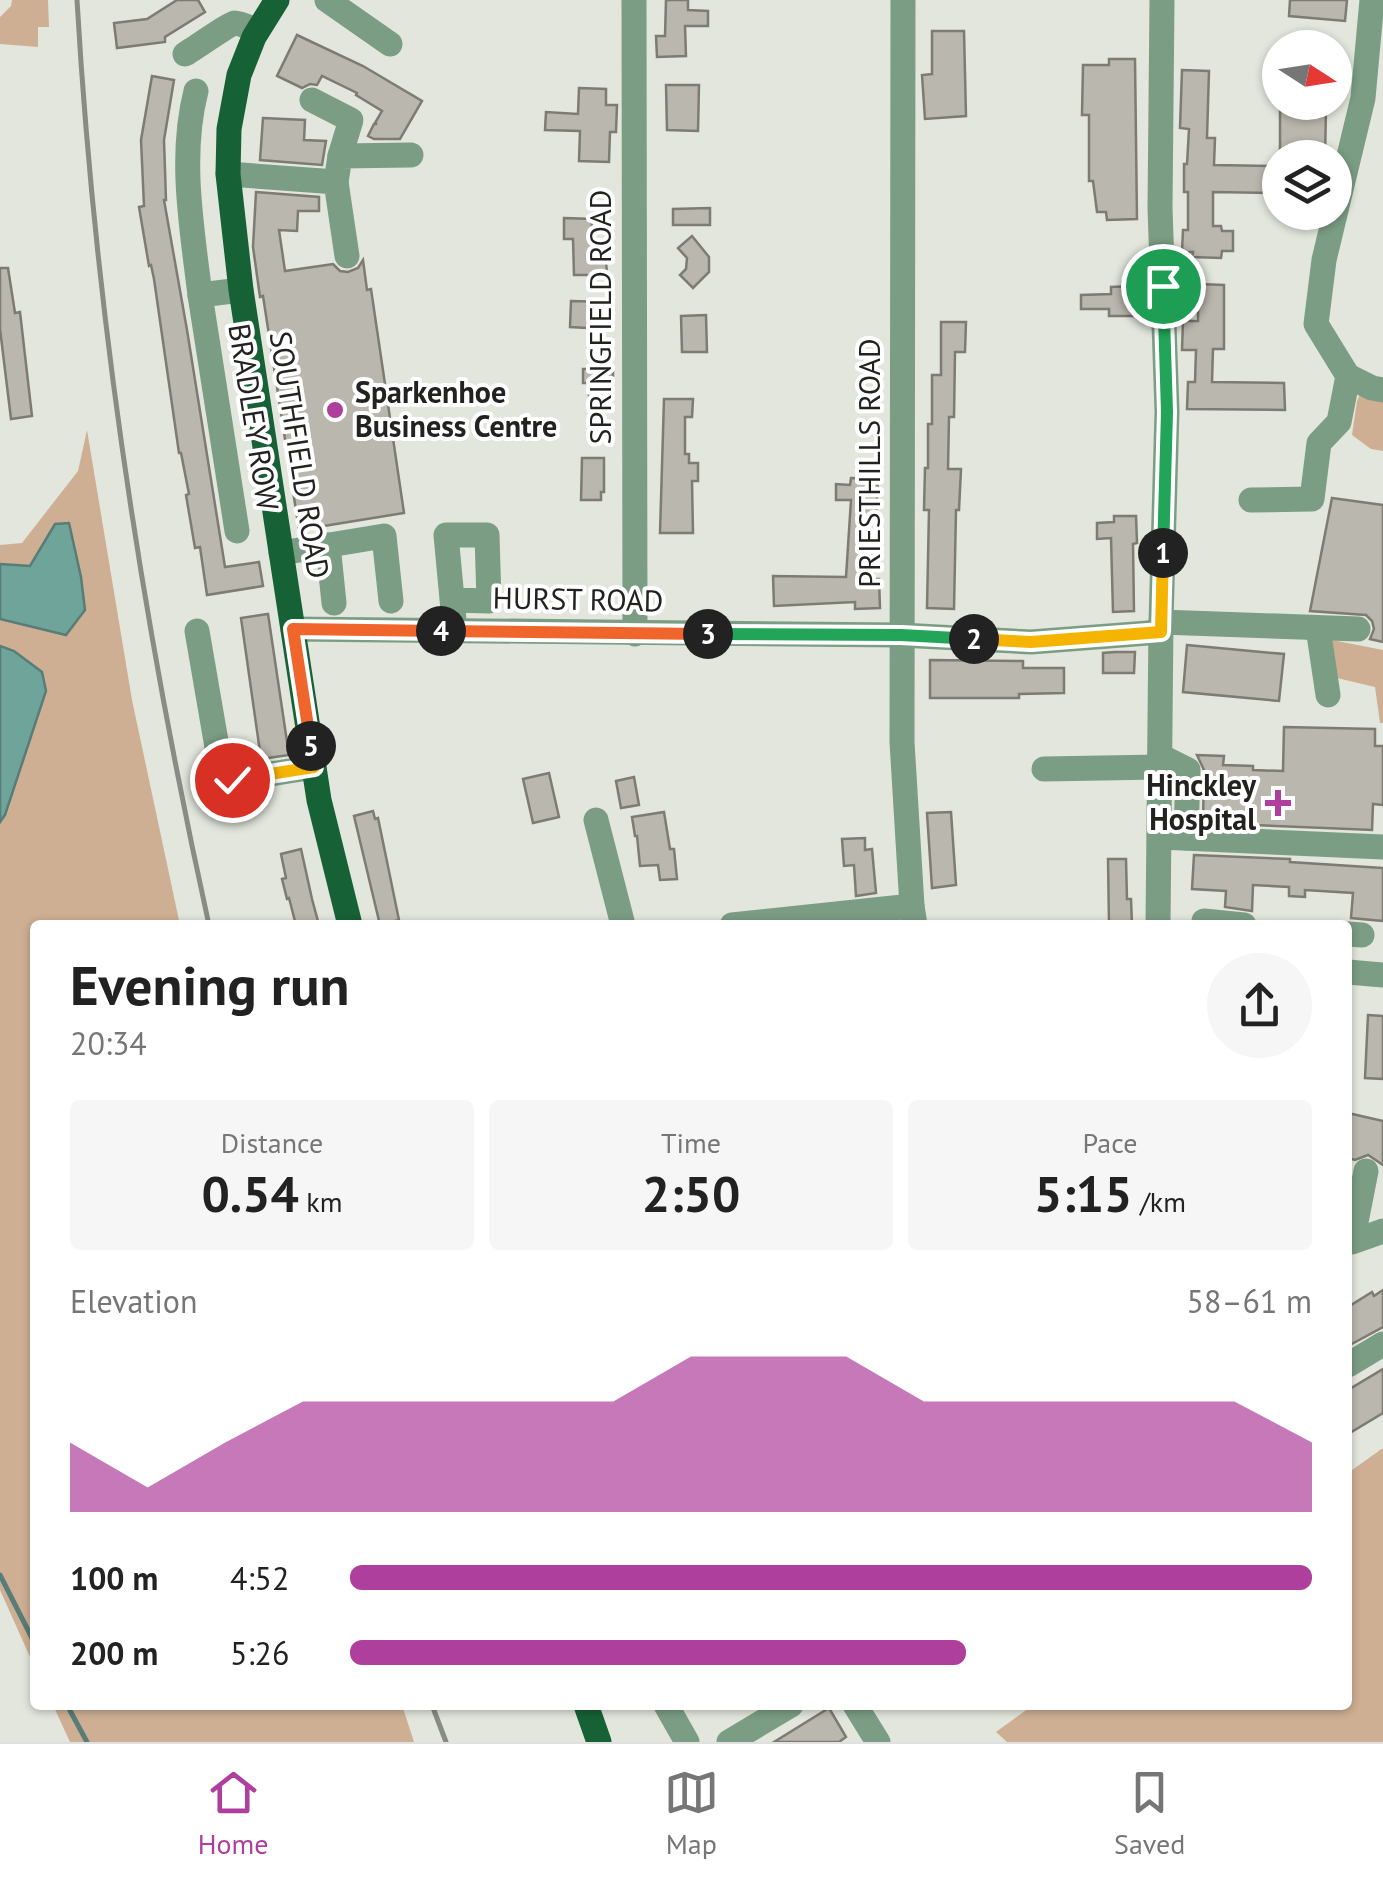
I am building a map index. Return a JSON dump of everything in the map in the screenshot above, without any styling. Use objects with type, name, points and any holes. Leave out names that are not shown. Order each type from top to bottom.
[{"type":"main road","name":"SOUTHFIELD ROAD","points":[[277,0],[257,30],[243,62],[233,102],[228,174],[241,290],[314,767],[349,920]]},
{"type":"main road","points":[[588,1710],[599,1742]]},
{"type":"street","points":[[327,0],[390,44]]},
{"type":"street","name":"SPRINGFIELD ROAD","points":[[634,0],[635,634]]},
{"type":"street","name":"PRIESTHILLS ROAD","points":[[903,0],[902,778],[914,915]]},
{"type":"street","points":[[1159,920],[1173,838],[1160,761],[1167,412],[1160,208],[1162,0]]},
{"type":"street","points":[[1372,0],[1373,100],[1324,260],[1316,324],[1348,376],[1383,390]]},
{"type":"street","points":[[185,54],[217,35],[224,26],[235,23],[257,30]]},
{"type":"street","points":[[196,91],[188,145],[190,212],[200,295]]},
{"type":"street","points":[[312,100],[351,120],[336,182],[348,256]]},
{"type":"street","points":[[340,156],[411,156]]},
{"type":"street","points":[[228,174],[336,182]]},
{"type":"street","name":"BRADLEY ROW","points":[[238,530],[200,295],[241,290]]},
{"type":"street","points":[[1251,500],[1312,499],[1319,443],[1338,422],[1348,376]]},
{"type":"street","points":[[1166,450],[1193,449]]},
{"type":"street","points":[[281,552],[384,536],[391,601]]},
{"type":"street","points":[[328,545],[334,603]]},
{"type":"street","points":[[452,600],[455,631]]},
{"type":"street","name":"HURST ROAD","points":[[293,629],[901,635],[1031,642],[1161,627],[1358,629]]},
{"type":"street","points":[[1318,628],[1328,695]]},
{"type":"street","points":[[197,631],[222,776],[232,780],[314,767]]},
{"type":"street","points":[[1044,768],[1160,761]]},
{"type":"street","points":[[596,820],[623,920]]},
{"type":"street","points":[[1173,838],[1383,848]]},
{"type":"street","points":[[823,920],[914,915]]},
{"type":"street","points":[[1352,972],[1383,975]]},
{"type":"street","points":[[1366,1171],[1352,1242],[1383,1231]]},
{"type":"street","points":[[1352,1363],[1383,1344]]},
{"type":"street","points":[[668,1710],[688,1742]]},
{"type":"street","points":[[858,1710],[878,1742]]},
{"type":"street","points":[[729,1742],[753,1715]]},
{"type":"shaded area","points":[[12,0],[48,0],[49,27],[38,27],[38,47],[0,44],[0,17]]},
{"type":"shaded area","points":[[1367,380],[1383,382],[1383,451],[1371,449],[1352,435],[1357,401]]},
{"type":"shaded area","points":[[87,430],[132,700],[179,920],[30,920],[30,1657],[0,1590],[0,545],[22,543],[78,471]]},
{"type":"shaded area","points":[[1332,640],[1383,650],[1383,723],[1375,687],[1337,678]]},
{"type":"shaded area","points":[[1383,1448],[1383,1742],[1007,1742],[996,1732],[1026,1710],[1352,1710],[1352,1470]]},
{"type":"shaded area","points":[[55,1710],[404,1710],[414,1742],[70,1742]]},
{"type":"water","points":[[69,523],[85,610],[66,635],[0,619],[0,564],[30,566],[55,524]]},
{"type":"water","points":[[0,646],[14,651],[42,672],[46,691],[0,822]]},
{"type":"building","points":[[177,0],[198,0],[205,12],[165,37],[165,42],[117,48],[114,23],[147,19]]},
{"type":"building","points":[[666,0],[688,0],[688,10],[708,11],[708,26],[685,26],[686,56],[657,57],[656,36],[665,36]]},
{"type":"building","points":[[1290,0],[1347,0],[1345,21],[1289,16]]},
{"type":"building","points":[[932,31],[964,31],[966,116],[925,119],[922,75],[932,74]]},
{"type":"building","points":[[297,35],[363,66],[422,101],[400,139],[368,136],[382,111],[357,93],[322,76],[317,85],[302,88],[277,76]]},
{"type":"building","points":[[1109,59],[1135,59],[1137,219],[1107,220],[1106,212],[1097,212],[1093,181],[1089,181],[1089,115],[1082,115],[1083,65],[1109,65]]},
{"type":"building","points":[[1182,70],[1209,71],[1207,138],[1215,138],[1214,165],[1262,166],[1262,193],[1213,192],[1213,226],[1233,231],[1233,251],[1222,251],[1221,258],[1192,257],[1193,252],[1182,252],[1183,230],[1188,230],[1184,164],[1189,129],[1180,128]]},
{"type":"building","points":[[152,76],[174,80],[164,140],[164,200],[225,567],[259,562],[263,586],[207,595],[200,547],[195,548],[154,279],[139,207],[144,206],[141,140]]},
{"type":"building","points":[[666,85],[699,85],[698,131],[667,130]]},
{"type":"building","points":[[579,88],[606,89],[606,105],[617,105],[616,132],[610,132],[609,162],[579,161],[580,131],[545,130],[546,112],[578,114]]},
{"type":"building","points":[[263,118],[305,120],[304,140],[326,141],[322,165],[260,160]]},
{"type":"building","points":[[1280,120],[1326,120],[1325,140],[1280,140]]},
{"type":"building","name":"Sparkenhoe Business Centre","points":[[256,192],[319,197],[319,211],[298,211],[297,231],[279,230],[285,271],[333,264],[348,272],[358,268],[363,260],[367,290],[371,289],[404,513],[299,530],[253,247]]},
{"type":"building","points":[[710,208],[710,225],[673,225],[673,209]]},
{"type":"building","points":[[564,218],[592,219],[591,246],[595,246],[595,260],[606,260],[607,275],[574,275],[573,239],[564,239]]},
{"type":"building","points":[[692,236],[709,257],[709,272],[693,288],[680,275],[686,269],[687,258],[678,248]]},
{"type":"building","points":[[0,268],[8,268],[15,313],[20,312],[32,416],[11,419],[0,329]]},
{"type":"building","points":[[1198,284],[1224,285],[1224,349],[1213,349],[1212,382],[1284,383],[1285,410],[1187,409],[1188,382],[1195,382],[1196,350],[1182,350],[1183,321],[1198,321]]},
{"type":"building","points":[[1134,286],[1134,316],[1109,316],[1109,309],[1081,309],[1081,295],[1111,294],[1111,287]]},
{"type":"building","points":[[571,301],[607,302],[605,329],[570,327]]},
{"type":"building","points":[[706,315],[707,352],[682,352],[681,316]]},
{"type":"building","points":[[941,322],[966,322],[965,352],[955,352],[954,417],[949,417],[948,469],[961,469],[954,609],[927,608],[929,510],[924,510],[925,468],[928,424],[932,424],[932,375],[941,375]]},
{"type":"building","points":[[583,369],[613,369],[613,397],[589,397]]},
{"type":"building","points":[[664,399],[693,399],[692,417],[685,417],[685,454],[689,454],[689,463],[698,463],[698,481],[692,481],[693,533],[660,533]]},
{"type":"building","points":[[582,458],[604,458],[601,500],[581,500]]},
{"type":"building","points":[[851,478],[878,479],[873,579],[879,579],[880,608],[855,609],[855,602],[774,606],[773,576],[846,577],[851,500],[836,500],[836,484],[850,485]]},
{"type":"building","points":[[1332,498],[1383,505],[1383,642],[1370,639],[1374,629],[1366,615],[1310,611]]},
{"type":"building","points":[[1114,516],[1136,516],[1134,611],[1113,612],[1111,538],[1097,539],[1097,523],[1114,522]]},
{"type":"building","points":[[268,614],[289,755],[261,759],[241,618]]},
{"type":"building","points":[[1187,645],[1284,654],[1279,701],[1183,692]]},
{"type":"building","points":[[1135,652],[1134,673],[1103,673],[1103,653]]},
{"type":"building","points":[[930,660],[1023,661],[1023,668],[1064,668],[1064,693],[1019,694],[1019,698],[930,698]]},
{"type":"building","points":[[1284,727],[1375,729],[1375,746],[1383,746],[1383,805],[1373,804],[1372,830],[1203,823],[1204,770],[1197,755],[1224,756],[1223,765],[1283,771]]},
{"type":"building","points":[[549,773],[559,817],[533,823],[523,779]]},
{"type":"building","points":[[634,777],[639,805],[621,808],[616,781]]},
{"type":"building","points":[[373,811],[375,819],[378,818],[399,920],[379,920],[354,816]]},
{"type":"building","points":[[664,812],[677,879],[660,880],[658,865],[640,866],[632,817]]},
{"type":"building","points":[[951,812],[956,885],[932,888],[927,813]]},
{"type":"building","points":[[865,838],[865,850],[872,849],[876,893],[856,896],[854,865],[844,866],[842,839]]},
{"type":"building","points":[[301,849],[318,920],[295,920],[282,879],[286,878],[281,854]]},
{"type":"building","points":[[1194,855],[1383,868],[1383,921],[1351,918],[1353,893],[1305,890],[1305,897],[1289,896],[1289,887],[1253,885],[1252,911],[1225,907],[1226,891],[1192,889]]},
{"type":"building","points":[[1108,859],[1126,859],[1132,920],[1109,920]]},
{"type":"building","points":[[1368,1015],[1383,1016],[1383,1079],[1365,1078]]},
{"type":"building","points":[[1352,1114],[1383,1121],[1383,1165],[1368,1155],[1355,1160]]},
{"type":"building","points":[[1383,1290],[1383,1327],[1352,1344],[1352,1304],[1372,1292],[1374,1296]]},
{"type":"building","points":[[1383,1369],[1383,1413],[1352,1432],[1352,1388]]},
{"type":"building","points":[[826,1710],[830,1710],[846,1737],[839,1742],[774,1742]]},
{"type":"waterway","points":[[0,1575],[30,1634]]},
{"type":"waterway","points":[[70,1710],[87,1742]]},
{"type":"railway","points":[[77,0],[96,233],[125,465],[163,696],[208,920]]},
{"type":"railway","points":[[434,1710],[446,1742]]},
{"type":"place","name":"Sparkenhoe Business Centre","points":[[335,410]]},
{"type":"place","name":"Hinckley Hospital","points":[[1278,803]]},
{"type":"route","points":[[232,780],[314,767],[293,629],[901,635],[1031,642],[1161,632],[1167,412],[1163,286]]}]
